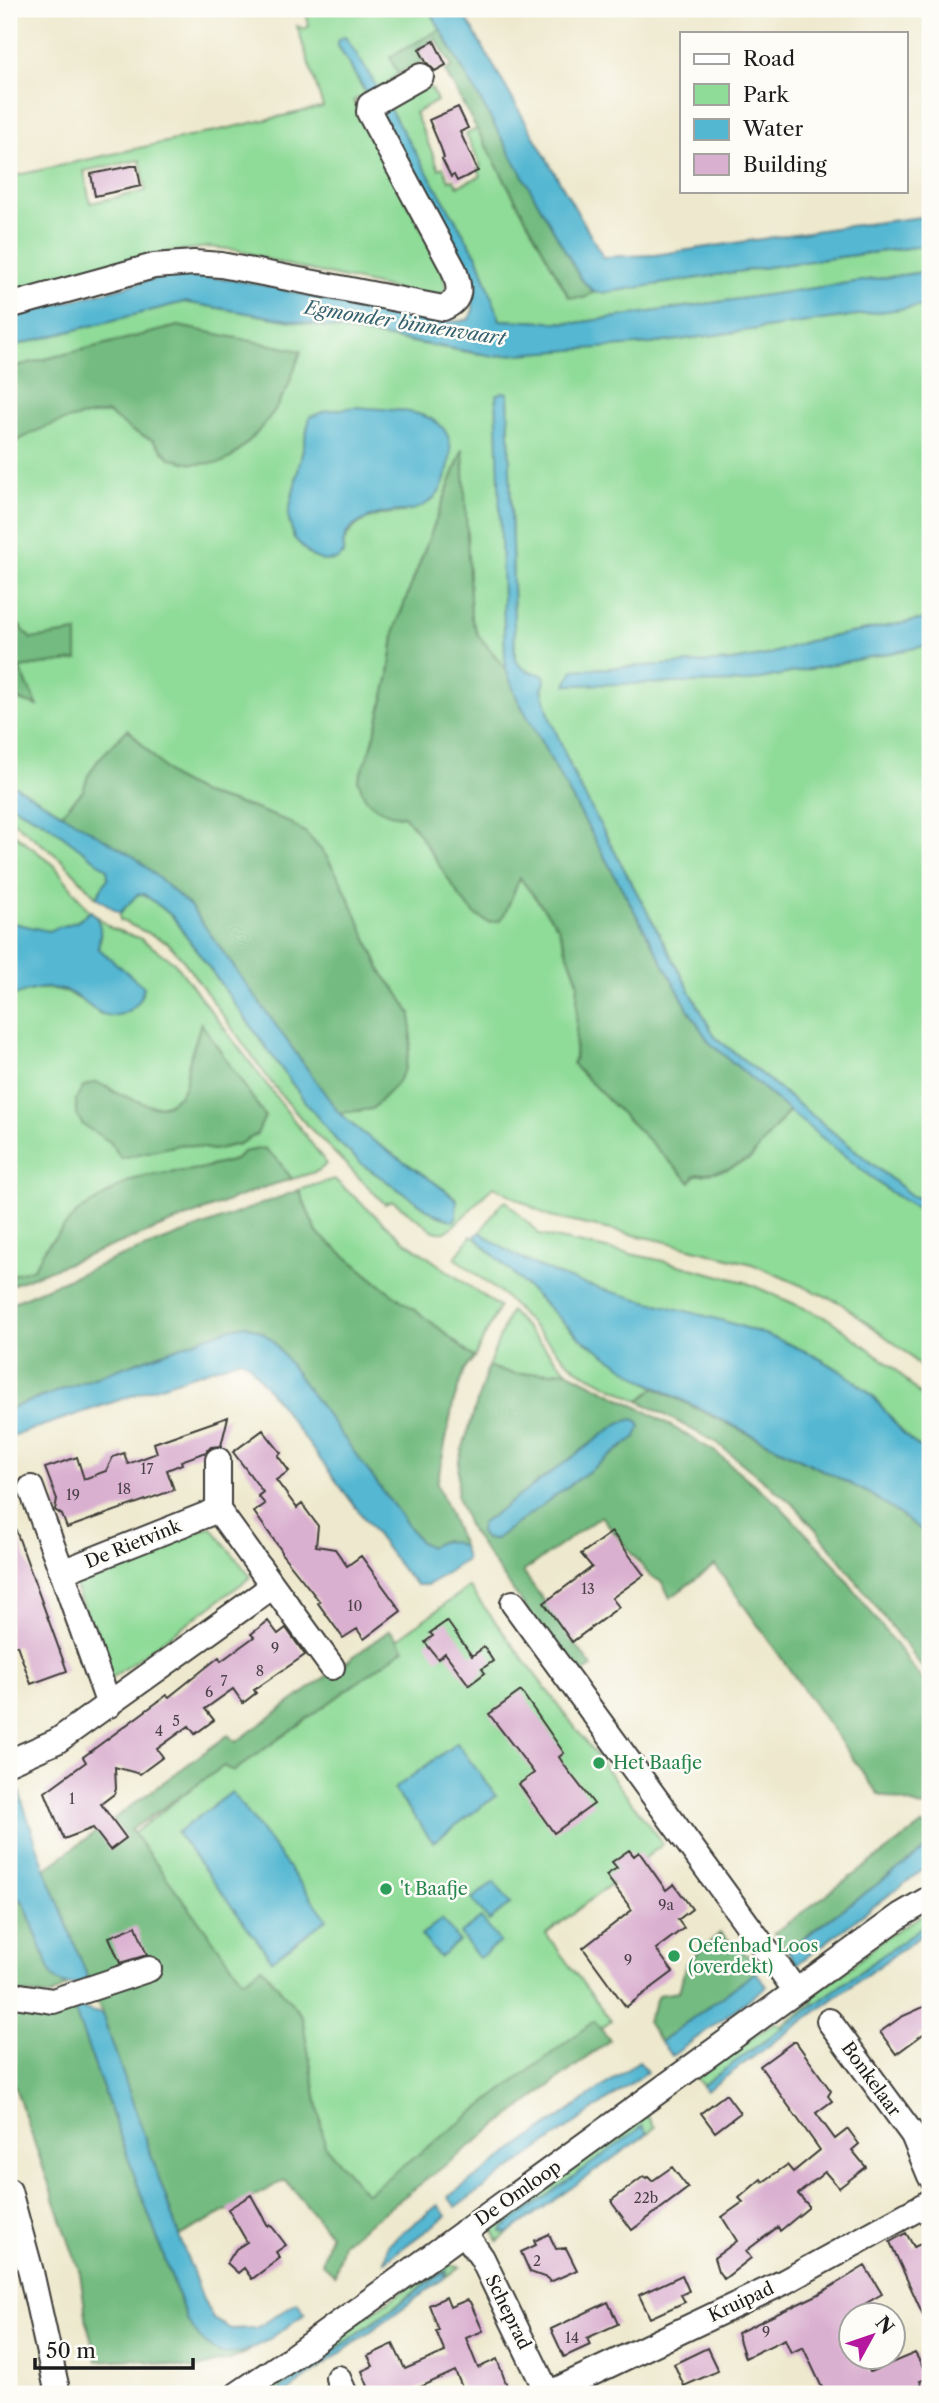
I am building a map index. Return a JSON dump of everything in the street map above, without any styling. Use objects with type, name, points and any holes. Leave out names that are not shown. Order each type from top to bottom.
[{"type":"street","points":[[9,306],[154,266],[194,263],[221,265],[443,308],[452,304],[459,294],[460,286],[454,270],[369,112],[379,101],[421,76]]},
{"type":"street","points":[[218,1460],[218,1510],[332,1667]]},
{"type":"street","points":[[31,1489],[62,1572]]},
{"type":"street","name":"De Rietvink","points":[[110,1704],[62,1572],[218,1510]]},
{"type":"street","points":[[10,1762],[57,1741],[273,1586]]},
{"type":"street","points":[[513,1604],[796,1991]]},
{"type":"street","name":"De Omloop","points":[[238,2394],[661,2091],[912,1907],[930,1898]]},
{"type":"street","points":[[9,1998],[15,1995],[52,2001],[149,1969]]},
{"type":"street","name":"Bonkelaar","points":[[829,2021],[913,2135],[930,2176]]},
{"type":"street","points":[[9,2191],[31,2273],[58,2394]]},
{"type":"street","name":"Kruipad","points":[[548,2394],[784,2282],[930,2202]]},
{"type":"street","name":"Scheprad","points":[[464,2232],[482,2258],[548,2394]]},
{"type":"green space","points":[[305,9],[429,9],[441,29],[390,57],[398,74],[378,91],[366,69],[337,44],[366,94],[353,101],[443,269],[446,291],[440,294],[407,292],[283,264],[238,250],[209,247],[163,253],[9,297],[9,177],[323,107],[297,26],[304,29],[309,26]],"holes":[[[140,160],[146,191],[90,203],[84,171]]]},
{"type":"green space","points":[[441,29],[581,279],[594,292],[584,298],[569,297],[445,71],[452,66],[436,39],[417,49],[423,61],[398,74],[390,57]]},
{"type":"green space","points":[[425,87],[432,89],[437,101],[415,113],[439,169],[443,167],[449,180],[453,179],[458,186],[481,176],[478,168],[481,166],[466,134],[477,129],[569,297],[583,298],[594,292],[603,293],[930,245],[930,271],[576,323],[500,320],[478,258],[387,106]]},
{"type":"green space","points":[[184,302],[479,354],[650,344],[930,305],[930,618],[809,641],[767,655],[733,661],[573,670],[745,682],[930,645],[930,1201],[912,1196],[715,1037],[577,782],[550,718],[542,689],[545,682],[541,674],[525,670],[515,659],[508,393],[506,669],[478,635],[471,618],[462,451],[395,628],[389,675],[372,746],[358,780],[398,816],[403,815],[505,913],[519,877],[558,927],[578,982],[575,1057],[572,1064],[690,1181],[695,1175],[703,1175],[750,1159],[789,1111],[887,1190],[918,1209],[930,1213],[930,1377],[906,1352],[839,1302],[752,1264],[663,1241],[550,1217],[494,1186],[455,1225],[444,1232],[434,1231],[393,1201],[385,1204],[304,1122],[273,1085],[180,956],[167,942],[120,920],[120,913],[137,894],[144,894],[172,916],[306,1103],[336,1140],[363,1165],[436,1215],[454,1221],[457,1199],[339,1113],[372,1109],[405,1069],[411,1042],[411,1014],[382,973],[341,881],[324,853],[287,821],[203,794],[173,778],[128,729],[88,776],[83,791],[62,813],[9,782],[9,697],[37,705],[19,668],[76,660],[31,639],[9,614],[9,446],[56,423],[108,413],[132,431],[153,440],[170,458],[231,458],[255,435],[275,410],[178,326],[9,368],[9,347]],"holes":[[[310,417],[403,512],[376,516],[360,523],[347,535],[343,544],[288,516]]]},
{"type":"green space","points":[[178,326],[301,351],[288,387],[275,410],[255,435],[231,458],[220,463],[193,464],[170,458],[153,440],[132,431],[108,413],[56,423],[9,446],[9,368]]},
{"type":"green space","points":[[463,449],[471,618],[478,635],[506,669],[517,698],[709,1042],[789,1111],[750,1159],[725,1170],[695,1175],[690,1182],[572,1064],[575,1057],[578,981],[558,927],[520,878],[499,921],[488,922],[477,916],[462,900],[417,831],[403,815],[388,813],[372,805],[358,780],[372,746],[389,675],[395,628]]},
{"type":"green space","points":[[9,614],[31,639],[77,632],[77,660],[19,668],[38,706],[9,697]]},
{"type":"green space","points":[[128,729],[173,778],[203,794],[287,821],[306,833],[324,853],[341,881],[382,973],[411,1014],[411,1042],[405,1069],[396,1085],[372,1109],[339,1113],[190,906],[62,813],[83,791],[98,760]]},
{"type":"green space","points":[[9,804],[46,823],[103,864],[109,873],[108,878],[96,897],[63,861],[9,818]]},
{"type":"green space","points":[[9,830],[54,865],[86,907],[111,928],[139,938],[174,962],[327,1164],[318,1171],[292,1179],[276,1158],[235,1160],[130,1181],[78,1212],[46,1247],[34,1269],[9,1276],[9,998],[23,992],[46,988],[67,993],[100,1014],[113,962],[98,948],[101,936],[85,915],[78,921],[48,932],[9,922]],"holes":[[[201,1024],[265,1116],[256,1134],[239,1144],[213,1150],[183,1144],[121,1158],[110,1142],[107,1086],[125,1098],[147,1105],[158,1106],[177,1098],[185,1086]]]},
{"type":"green space","points":[[201,1023],[265,1116],[257,1134],[239,1144],[213,1150],[183,1144],[121,1158],[110,1142],[83,1125],[76,1113],[76,1099],[84,1086],[97,1082],[116,1093],[154,1107],[166,1105],[180,1095],[185,1086]]},
{"type":"green space","points":[[264,1148],[276,1158],[292,1179],[262,1188],[9,1286],[9,1276],[34,1268],[46,1247],[78,1212],[129,1181],[145,1176],[199,1169],[235,1160],[243,1152]]},
{"type":"green space","points":[[334,1179],[402,1239],[499,1307],[474,1358],[317,1233],[299,1190]]},
{"type":"green space","points":[[299,1190],[317,1233],[474,1358],[464,1370],[453,1404],[437,1484],[463,1546],[444,1540],[430,1547],[420,1542],[272,1340],[253,1329],[231,1328],[9,1409],[9,1304],[112,1260]]},
{"type":"green space","points":[[506,1201],[540,1235],[659,1260],[745,1282],[829,1319],[893,1367],[930,1405],[930,1455],[909,1439],[873,1397],[858,1384],[799,1348],[712,1318],[590,1286],[550,1272],[514,1254],[480,1232]]},
{"type":"green space","points":[[471,1236],[579,1337],[655,1388],[639,1401],[578,1370],[504,1296],[455,1258]]},
{"type":"green space","points":[[510,1311],[567,1371],[516,1374],[488,1367]]},
{"type":"green space","points":[[488,1367],[516,1374],[567,1371],[647,1412],[714,1451],[778,1504],[832,1561],[930,1690],[930,1803],[922,1807],[878,1794],[715,1565],[670,1598],[662,1582],[650,1576],[601,1516],[523,1572],[592,1667],[575,1677],[470,1530],[457,1497],[459,1460]],"holes":[[[619,1423],[636,1437],[494,1540],[485,1539],[481,1524]]]},
{"type":"green space","points":[[655,1388],[869,1493],[930,1536],[930,1677],[819,1533],[795,1506],[717,1443],[639,1401]]},
{"type":"green space","points":[[211,1527],[251,1577],[110,1679],[72,1578]]},
{"type":"green space","name":"'t Baafje","points":[[469,1587],[663,1844],[546,1934],[611,2021],[363,2210],[129,1837]]},
{"type":"green space","points":[[390,1630],[404,1649],[234,1771],[224,1766],[131,1830],[243,1980],[262,1967],[302,2016],[325,2146],[366,2194],[594,2021],[610,2040],[343,2243],[335,2275],[322,2263],[330,2234],[285,2180],[179,2236],[102,2014],[45,1869],[228,1735],[236,1742]]},
{"type":"green space","points":[[922,1825],[930,1829],[930,1846],[786,1950],[774,1933]]},
{"type":"green space","points":[[9,1897],[20,1899],[24,1903],[53,1977],[67,1986],[50,1996],[9,1992]]},
{"type":"green space","points":[[930,1911],[930,1923],[702,2086],[695,2075],[776,2022],[780,2026],[813,2002],[810,1997],[888,1935]]},
{"type":"green space","points":[[720,1933],[749,1957],[756,1972],[660,2042],[647,2022],[658,1995],[679,1992],[686,1963]]},
{"type":"green space","points":[[73,2006],[187,2320],[222,2353],[249,2351],[230,2360],[193,2369],[134,2359],[97,2361],[87,2323],[80,2273],[9,2070],[9,2007]]},
{"type":"green space","points":[[640,2115],[648,2117],[655,2127],[647,2134],[643,2127],[503,2228],[502,2232],[508,2233],[498,2241],[494,2225]]},
{"type":"green space","points":[[445,2262],[447,2265],[460,2267],[444,2278],[447,2274],[443,2271],[274,2394],[255,2394]]},
{"type":"water","points":[[429,9],[461,9],[603,257],[655,255],[930,216],[930,245],[603,293],[594,292],[581,279]]},
{"type":"water","name":"Egmonder binnenvaart","points":[[344,37],[366,69],[478,258],[500,320],[576,323],[930,271],[930,305],[650,344],[494,356],[184,302],[9,347],[9,317],[174,276],[252,283],[430,320],[469,319],[473,300],[462,266],[378,112],[337,44],[337,41]]},
{"type":"water","points":[[508,393],[515,659],[527,670],[544,675],[542,689],[550,718],[577,782],[715,1037],[912,1196],[930,1201],[930,1213],[918,1209],[887,1190],[709,1042],[517,698],[505,659],[496,395]]},
{"type":"water","points":[[356,407],[408,412],[437,423],[447,433],[451,448],[448,469],[441,489],[431,501],[416,509],[380,514],[359,523],[346,535],[343,554],[336,560],[323,561],[311,556],[294,538],[288,516],[310,417],[325,411]]},
{"type":"water","points":[[930,618],[930,645],[745,682],[566,685],[573,670],[733,661],[767,655],[809,641]]},
{"type":"water","points":[[9,782],[136,858],[190,906],[339,1113],[457,1200],[454,1221],[436,1215],[363,1165],[336,1140],[306,1103],[172,916],[144,894],[137,895],[120,913],[96,897],[108,878],[107,869],[46,823],[9,804]]},
{"type":"water","points":[[90,911],[99,923],[98,948],[144,987],[136,1005],[126,1012],[109,1016],[68,992],[53,988],[38,989],[9,998],[9,922],[48,931],[78,921]]},
{"type":"water","points":[[480,1232],[514,1254],[550,1272],[590,1286],[751,1330],[789,1344],[830,1364],[867,1391],[898,1428],[930,1455],[930,1536],[869,1493],[644,1381],[579,1337],[476,1238]]},
{"type":"water","points":[[246,1325],[272,1340],[420,1542],[430,1547],[442,1542],[458,1544],[463,1546],[466,1560],[428,1585],[417,1585],[404,1572],[249,1364],[241,1359],[9,1437],[9,1409],[231,1328]]},
{"type":"water","points":[[633,1419],[638,1421],[640,1427],[636,1437],[494,1540],[485,1539],[480,1533],[481,1524],[619,1423]]},
{"type":"water","points":[[457,1743],[496,1796],[433,1842],[394,1789]]},
{"type":"water","points":[[9,1762],[45,1869],[87,1976],[85,1982],[64,1984],[53,1977],[24,1903],[20,1899],[9,1897]]},
{"type":"water","points":[[232,1792],[327,1919],[272,1960],[177,1833]]},
{"type":"water","points":[[930,1846],[930,1864],[797,1964],[787,1950]]},
{"type":"water","points":[[494,1882],[511,1903],[489,1921],[472,1899]]},
{"type":"water","points":[[481,1918],[500,1942],[479,1958],[460,1934]]},
{"type":"water","points":[[442,1919],[459,1941],[439,1957],[421,1935]]},
{"type":"water","points":[[930,1923],[930,1931],[706,2091],[702,2086],[919,1929]]},
{"type":"water","points":[[756,1972],[767,1986],[672,2056],[660,2042]]},
{"type":"water","points":[[73,2006],[102,2014],[179,2236],[213,2319],[231,2329],[257,2328],[297,2302],[305,2314],[266,2341],[233,2354],[222,2353],[206,2344],[187,2320]]},
{"type":"water","points":[[639,2061],[647,2072],[456,2207],[448,2197]]},
{"type":"water","points":[[643,2126],[647,2134],[508,2233],[501,2232],[503,2228]]},
{"type":"water","points":[[438,2205],[446,2216],[385,2261],[388,2244]]},
{"type":"water","points":[[447,2270],[444,2278],[284,2394],[274,2394]]},
{"type":"building","points":[[434,41],[446,65],[435,71],[419,49]]},
{"type":"building","points":[[458,107],[468,128],[460,132],[478,171],[457,181],[454,175],[451,177],[442,159],[441,148],[429,120]]},
{"type":"building","points":[[137,166],[141,186],[95,196],[91,174]]},
{"type":"building","points":[[228,1417],[221,1446],[211,1447],[206,1452],[181,1461],[182,1464],[167,1470],[174,1490],[67,1528],[62,1515],[55,1510],[57,1499],[45,1468],[77,1457],[84,1479],[106,1471],[113,1457],[124,1453],[128,1464],[157,1453],[154,1443]]},
{"type":"building","points":[[263,1430],[281,1453],[278,1456],[289,1471],[276,1480],[297,1508],[302,1504],[318,1526],[316,1546],[335,1549],[347,1566],[361,1556],[401,1611],[364,1639],[357,1629],[343,1638],[254,1512],[265,1504],[258,1496],[263,1492],[233,1452]]},
{"type":"building","points":[[9,1517],[67,1671],[31,1684],[17,1645],[9,1648]]},
{"type":"building","points":[[612,1532],[644,1575],[612,1598],[619,1607],[572,1642],[544,1603],[592,1567],[581,1554]]},
{"type":"building","points":[[268,1621],[278,1634],[286,1628],[305,1655],[254,1690],[256,1693],[243,1703],[233,1689],[205,1709],[214,1720],[195,1734],[189,1726],[157,1749],[163,1757],[140,1774],[115,1767],[116,1789],[114,1794],[101,1804],[126,1838],[110,1850],[93,1828],[64,1839],[45,1792],[86,1762],[83,1757],[167,1695],[169,1697],[219,1657],[221,1661],[254,1637],[251,1634]]},
{"type":"building","points":[[447,1621],[472,1656],[484,1647],[493,1661],[482,1669],[485,1673],[469,1685],[445,1653],[438,1659],[425,1642],[433,1636],[430,1633]]},
{"type":"building","points":[[521,1691],[564,1753],[559,1757],[594,1804],[554,1833],[519,1784],[534,1773],[489,1714]]},
{"type":"building","points":[[629,1850],[634,1856],[639,1852],[666,1890],[674,1884],[692,1909],[678,1920],[684,1928],[656,1949],[673,1972],[626,2007],[583,1948],[632,1910],[606,1875],[617,1868],[612,1862]]},
{"type":"building","points":[[136,1926],[147,1955],[120,1963],[109,1937]]},
{"type":"building","points":[[930,2004],[930,2029],[896,2054],[880,2032],[901,2017]]},
{"type":"building","points":[[796,2042],[831,2091],[828,2096],[832,2101],[816,2113],[835,2139],[848,2129],[859,2144],[852,2150],[866,2167],[839,2188],[825,2172],[798,2194],[808,2208],[780,2231],[778,2227],[746,2251],[751,2258],[724,2279],[714,2258],[737,2241],[722,2217],[743,2202],[739,2198],[761,2179],[763,2182],[787,2165],[793,2172],[820,2150],[760,2066]]},
{"type":"building","points":[[726,2094],[740,2113],[715,2132],[701,2113]]},
{"type":"building","points":[[672,2167],[688,2188],[632,2230],[612,2200],[644,2176],[652,2181]]},
{"type":"building","points":[[251,2195],[268,2226],[270,2224],[286,2245],[276,2252],[280,2258],[252,2279],[244,2268],[238,2273],[227,2263],[236,2249],[247,2242],[228,2209]]},
{"type":"building","points":[[906,2233],[914,2247],[930,2240],[930,2330],[890,2242]]},
{"type":"building","points":[[549,2234],[556,2249],[566,2248],[577,2270],[550,2282],[547,2278],[530,2272],[521,2252],[536,2245],[534,2241]]},
{"type":"building","points":[[865,2266],[882,2294],[868,2302],[838,2302],[838,2372],[908,2372],[908,2356],[915,2353],[929,2378],[920,2381],[925,2394],[825,2394],[803,2347],[791,2353],[785,2339],[745,2358],[737,2333],[817,2295]]},
{"type":"building","points":[[682,2275],[689,2291],[681,2295],[685,2302],[650,2318],[639,2295]]},
{"type":"building","points":[[446,2297],[450,2307],[467,2300],[470,2302],[483,2331],[466,2338],[478,2368],[497,2359],[510,2394],[465,2394],[455,2371],[414,2390],[416,2394],[371,2394],[362,2371],[373,2366],[368,2356],[393,2344],[405,2369],[445,2352],[429,2305]]},
{"type":"building","points":[[608,2302],[618,2324],[587,2338],[590,2345],[564,2357],[551,2329]]},
{"type":"building","points":[[707,2348],[718,2371],[684,2386],[674,2364]]},
{"type":"place","name":"Het Baafje","points":[[599,1763]]},
{"type":"place","name":"'t Baafje","points":[[386,1889]]},
{"type":"place","name":"Oefenbad Loos (overdekt)","points":[[674,1956]]}]
